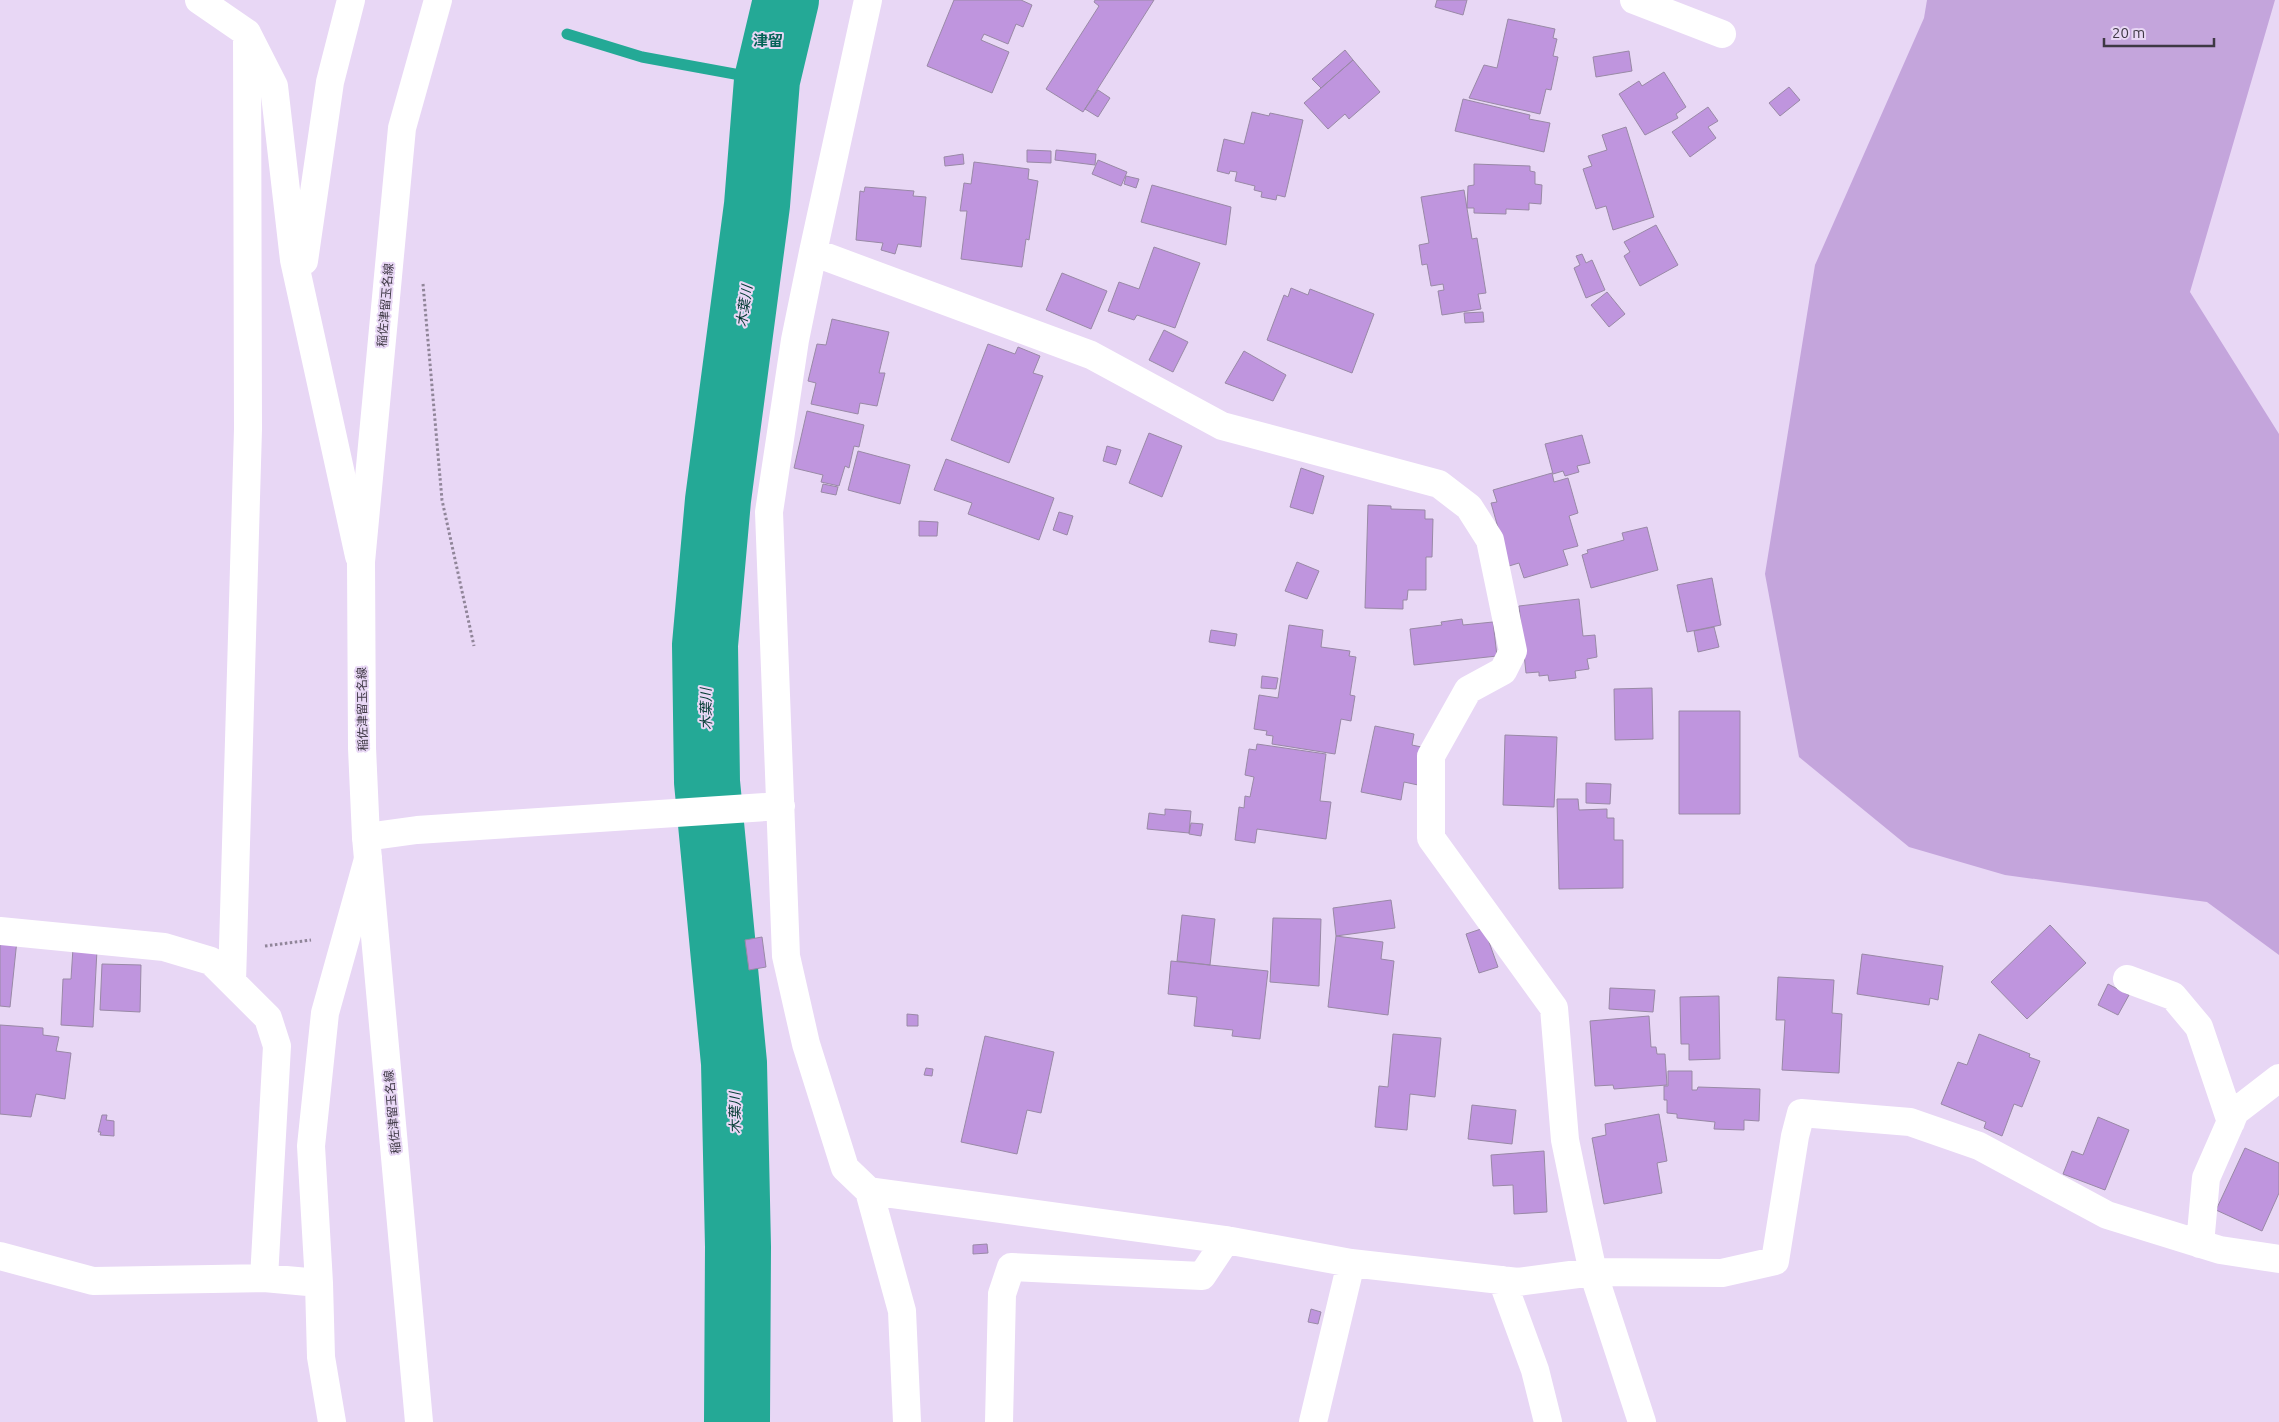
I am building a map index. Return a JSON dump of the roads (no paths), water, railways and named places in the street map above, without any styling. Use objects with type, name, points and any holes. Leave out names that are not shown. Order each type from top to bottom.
[{"type":"street","points":[[200,0],[247,33],[274,86],[294,260],[360,562]]},
{"type":"street","points":[[300,288],[330,82],[351,0]]},
{"type":"street","name":"稲佐津留玉名線","points":[[419,1422],[367,847],[362,748],[360,562],[402,128],[438,0]]},
{"type":"street","points":[[868,0],[795,340],[769,512],[769,807],[786,956],[806,1044],[845,1168],[869,1191],[902,1311],[906,1422]]},
{"type":"street","points":[[1634,0],[1722,34]]},
{"type":"street","points":[[232,982],[248,429],[247,33]]},
{"type":"street","points":[[813,252],[1091,354],[1222,426],[1439,484],[1469,507],[1490,540],[1513,651],[1503,671],[1468,690],[1431,756],[1431,838],[1554,1008],[1565,1140],[1593,1272],[1642,1422]]},
{"type":"street","points":[[332,1422],[321,1357],[319,1283],[311,1146],[325,1013],[367,847],[417,830],[769,807]]},
{"type":"street","points":[[0,931],[164,947],[211,961],[268,1018],[277,1046],[264,1278]]},
{"type":"street","points":[[2127,979],[2173,996],[2199,1027],[2231,1122]]},
{"type":"street","points":[[2200,1244],[2206,1178],[2235,1112],[2279,1078]]},
{"type":"street","points":[[869,1191],[1226,1240],[1351,1263],[1518,1282],[1593,1272],[1722,1274],[1775,1261],[1795,1136],[1801,1113],[1910,1122],[1979,1146],[2107,1215],[2220,1250],[2279,1259]]},
{"type":"street","points":[[999,1422],[1002,1294],[1011,1267],[1202,1276],[1226,1240]]},
{"type":"street","points":[[0,1256],[93,1281],[264,1278],[319,1283]]},
{"type":"street","points":[[1313,1422],[1351,1263]]},
{"type":"street","points":[[1502,1280],[1535,1370],[1548,1422]]},
{"type":"waterway","name":"木葉川","points":[[737,1422],[738,1247],[734,1063],[707,782],[705,645],[718,500],[757,205],[767,80],[786,0]]},
{"type":"waterway","points":[[567,34],[642,57],[767,80]]},
{"type":"district","name":"津留","points":[[768,40]]}]
